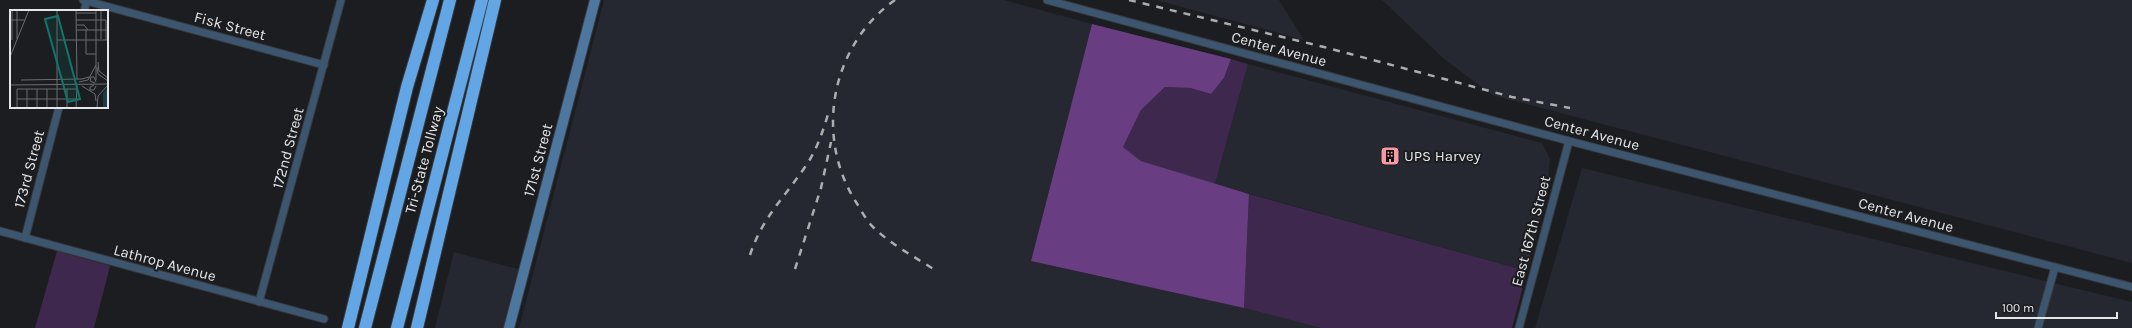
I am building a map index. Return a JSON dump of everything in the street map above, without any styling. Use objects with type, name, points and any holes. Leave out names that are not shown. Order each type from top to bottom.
[{"type":"highway","points":[[348,328],[368,252],[369,240],[407,87],[433,0]]},
{"type":"highway","name":"Tri-State Tollway","points":[[365,328],[450,0]]},
{"type":"highway","name":"Tri-State Tollway","points":[[397,328],[482,0]]},
{"type":"highway","points":[[418,328],[495,0]]},
{"type":"highway","points":[[341,328],[363,251],[369,240]]},
{"type":"street","name":"Fisk Street","points":[[85,0],[324,65]]},
{"type":"street","points":[[84,10],[85,0]]},
{"type":"street","name":"172nd Street","points":[[260,302],[341,0]]},
{"type":"street","name":"171st Street","points":[[509,328],[595,0]]},
{"type":"street","name":"Center Avenue","points":[[1047,0],[1569,141],[2132,288]]},
{"type":"street","name":"173rd Street","points":[[25,238],[59,108]]},
{"type":"street","name":"East 167th Street","points":[[1519,328],[1569,141]]},
{"type":"street","name":"Lathrop Avenue","points":[[0,231],[324,319]]},
{"type":"street","points":[[2038,328],[2055,267]]},
{"type":"shaded area","points":[[604,0],[1004,0],[1092,24],[1031,261],[1244,308],[1321,328],[519,328]]},
{"type":"shaded area","points":[[1156,0],[1279,0],[1304,40]]},
{"type":"shaded area","points":[[1382,0],[2132,0],[2132,263],[1492,95],[1443,58]]},
{"type":"shaded area","points":[[1092,24],[1231,59],[1224,78],[1211,94],[1190,88],[1165,87],[1141,110],[1123,147],[1141,161],[1249,194],[1244,308],[1031,261]]},
{"type":"shaded area","points":[[1231,59],[1248,64],[1215,184],[1141,161],[1123,147],[1141,110],[1165,87],[1190,88],[1211,94],[1224,78]]},
{"type":"shaded area","points":[[1248,64],[1542,143],[1550,159],[1547,190],[1527,271],[1215,184]]},
{"type":"shaded area","points":[[1582,168],[2132,302],[2132,328],[1535,328]]},
{"type":"shaded area","points":[[1249,194],[1527,271],[1512,328],[1321,328],[1244,308]]},
{"type":"shaded area","points":[[57,251],[110,266],[94,328],[35,328]]},
{"type":"shaded area","points":[[454,252],[518,269],[503,328],[435,328]]},
{"type":"railway","points":[[895,0],[873,19],[856,41],[843,66],[836,93],[833,121],[835,149],[843,176],[856,202],[870,224],[895,245],[935,270]]},
{"type":"railway","points":[[1129,0],[1324,47],[1512,97],[1570,108]]},
{"type":"railway","points":[[750,255],[767,219],[813,154],[829,111]]},
{"type":"railway","points":[[795,269],[821,188],[831,142]]},
{"type":"place","name":"UPS Harvey","points":[[1390,156]]}]
